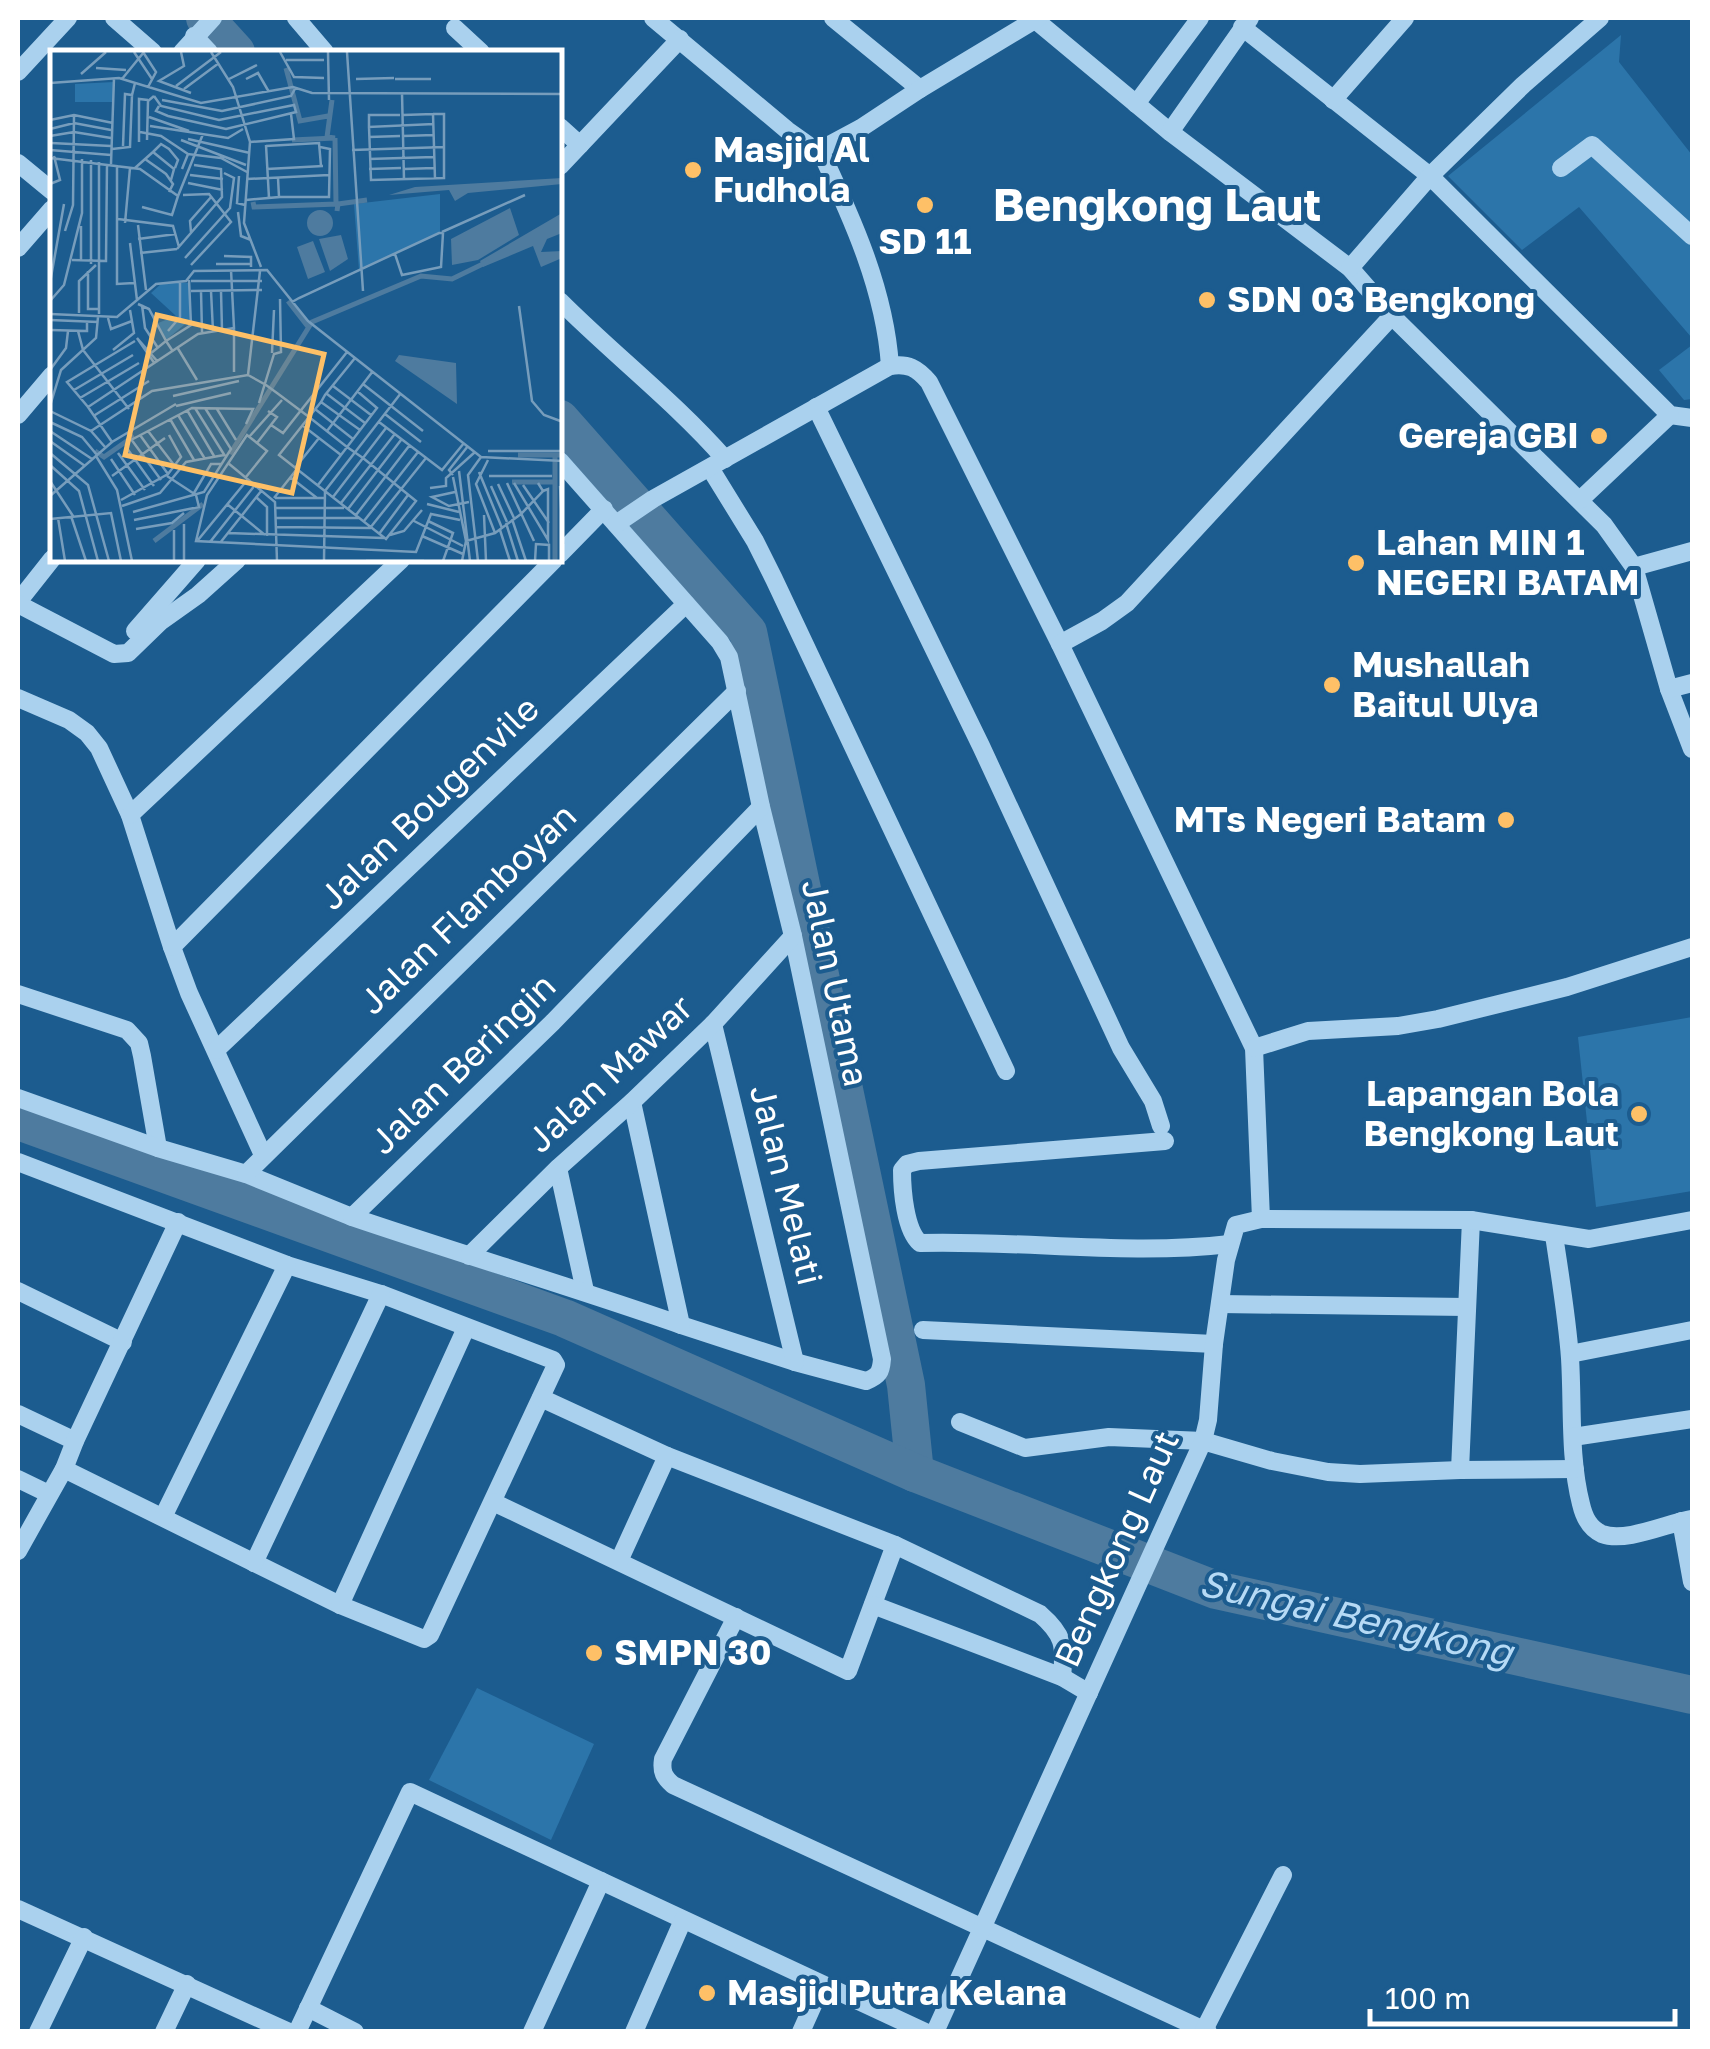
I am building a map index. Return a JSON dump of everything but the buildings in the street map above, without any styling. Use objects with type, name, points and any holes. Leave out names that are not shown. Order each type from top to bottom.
[{"type":"street","points":[[18,72],[68,18]]},
{"type":"street","points":[[114,18],[151,50]]},
{"type":"street","points":[[296,18],[323,50]]},
{"type":"street","points":[[654,18],[786,130],[820,150],[1036,18],[1170,132],[1350,268],[1392,316],[1604,525],[1634,566],[1669,689],[1692,748]]},
{"type":"street","points":[[833,18],[920,89]]},
{"type":"street","points":[[1136,104],[1200,18]]},
{"type":"street","points":[[1333,100],[1405,18]]},
{"type":"street","points":[[1350,268],[1430,176],[1522,85],[1600,18]]},
{"type":"street","points":[[1170,132],[1246,22],[1333,100],[1430,176],[1670,415],[1692,418]]},
{"type":"street","points":[[184,50],[203,28]]},
{"type":"street","points":[[455,28],[479,50]]},
{"type":"street","points":[[562,164],[680,39]]},
{"type":"street","points":[[562,129],[580,146]]},
{"type":"street","points":[[1561,168],[1592,145],[1692,236]]},
{"type":"street","points":[[820,150],[867,262],[885,325],[890,366]]},
{"type":"street","points":[[18,163],[50,189]]},
{"type":"street","points":[[18,248],[50,211]]},
{"type":"street","points":[[562,303],[699,430],[774,579],[1006,1071]]},
{"type":"street","points":[[1060,644],[1127,603],[1392,316]]},
{"type":"street","points":[[562,553],[616,516],[890,366],[911,366],[920,371],[1060,644],[1254,1048],[1261,1218]]},
{"type":"street","points":[[18,415],[50,377]]},
{"type":"street","points":[[816,406],[981,746],[1121,1048],[1153,1102],[1163,1134],[906,1164],[902,1184],[914,1239],[920,1243],[1182,1250],[1230,1244],[1236,1225],[1261,1218],[1471,1220],[1589,1239],[1692,1220]]},
{"type":"street","points":[[1580,500],[1670,415]]},
{"type":"street","name":"Jalan Utama","points":[[352,1217],[795,1362],[866,1381],[880,1372],[882,1359],[793,936],[725,648],[616,516],[562,464]]},
{"type":"street","points":[[1634,566],[1692,551]]},
{"type":"street","points":[[50,562],[18,602],[122,653]]},
{"type":"street","points":[[122,653],[195,562]]},
{"type":"street","points":[[122,653],[235,562]]},
{"type":"street","points":[[130,815],[399,562]]},
{"type":"street","points":[[172,947],[552,562]]},
{"type":"street","name":"Jalan Bougenvile","points":[[216,1050],[686,604]]},
{"type":"street","points":[[1669,689],[1692,683]]},
{"type":"street","name":"Jalan Flamboyan","points":[[246,1174],[737,691]]},
{"type":"street","points":[[18,698],[51,710],[87,733],[100,748],[130,815],[189,994],[263,1156]]},
{"type":"street","name":"Jalan Beringin","points":[[352,1217],[553,1022],[761,807]]},
{"type":"street","name":"Jalan Mawar","points":[[468,1256],[713,1024],[793,936]]},
{"type":"street","points":[[1254,1048],[1308,1031],[1398,1026],[1438,1019],[1567,987],[1692,947]]},
{"type":"street","points":[[18,994],[127,1030],[138,1043],[142,1056],[158,1148]]},
{"type":"street","name":"Jalan Melati","points":[[713,1024],[795,1362]]},
{"type":"street","points":[[18,1098],[158,1148],[246,1174],[352,1217]]},
{"type":"street","points":[[632,1102],[681,1325]]},
{"type":"street","points":[[18,1162],[287,1266],[381,1294],[553,1360],[556,1368],[428,1638],[340,1605],[64,1469]]},
{"type":"street","points":[[558,1168],[585,1291]]},
{"type":"street","points":[[1460,1470],[1471,1220]]},
{"type":"street","points":[[18,1552],[64,1469],[178,1222]]},
{"type":"street","points":[[1554,1235],[1570,1354],[1575,1469],[1588,1525],[1611,1536],[1686,1520],[1692,1582]]},
{"type":"street","name":"Bengkong Laut","points":[[935,2032],[1203,1442],[1230,1244]]},
{"type":"street","points":[[163,1517],[287,1266]]},
{"type":"street","points":[[18,1290],[123,1342]]},
{"type":"street","points":[[254,1563],[381,1294]]},
{"type":"street","points":[[1220,1304],[1467,1306]]},
{"type":"street","points":[[340,1605],[466,1328]]},
{"type":"street","points":[[923,1330],[1214,1344]]},
{"type":"street","points":[[1570,1354],[1692,1330]]},
{"type":"street","points":[[542,1398],[667,1456],[895,1546],[1040,1614],[1058,1630],[1064,1652],[1062,1677]]},
{"type":"street","points":[[18,1414],[75,1441]]},
{"type":"street","points":[[1574,1437],[1692,1419]]},
{"type":"street","points":[[960,1422],[1025,1448],[1109,1437],[1203,1442],[1328,1472],[1575,1469]]},
{"type":"street","points":[[619,1561],[667,1456]]},
{"type":"street","points":[[18,1479],[49,1494]]},
{"type":"street","points":[[493,1502],[848,1670],[895,1546]]},
{"type":"street","points":[[873,1605],[1062,1677],[1089,1693]]},
{"type":"street","points":[[736,1617],[663,1759],[664,1777],[674,1785],[1206,2030],[1282,1875]]},
{"type":"street","points":[[297,2032],[410,1792],[925,2032]]},
{"type":"street","points":[[532,2032],[600,1881]]},
{"type":"street","points":[[18,1909],[289,2032]]},
{"type":"street","points":[[634,2032],[684,1920]]},
{"type":"street","points":[[38,2032],[84,1937]]},
{"type":"street","points":[[164,2032],[187,1984]]},
{"type":"street","points":[[801,2032],[822,1985]]},
{"type":"street","points":[[308,2008],[355,2032]]},
{"type":"shaded area","points":[[1621,35],[1619,62],[1692,155],[1692,338],[1579,207],[1522,250],[1448,176]]},
{"type":"shaded area","points":[[1692,345],[1692,399],[1684,400],[1659,370]]},
{"type":"shaded area","name":"Lapangan Bola Bengkong Laut","points":[[1692,1017],[1692,1191],[1596,1207],[1578,1037]]},
{"type":"shaded area","points":[[477,1688],[594,1744],[551,1840],[429,1780]]},
{"type":"waterway","points":[[205,18],[234,50]]},
{"type":"waterway","points":[[562,421],[748,632],[906,1385],[915,1473]]},
{"type":"waterway","name":"Sungai Bengkong","points":[[18,1121],[564,1318],[915,1473],[1216,1590],[1692,1695]]},
{"type":"place","name":"Masjid Al Fudhola","points":[[693,170]]},
{"type":"place","name":"SD 11","points":[[925,205]]},
{"type":"place","name":"SDN 03 Bengkong","points":[[1207,300]]},
{"type":"place","name":"Gereja GBI","points":[[1599,436]]},
{"type":"place","name":"Lahan MIN 1 NEGERI BATAM","points":[[1356,563]]},
{"type":"place","name":"Mushallah Baitul Ulya","points":[[1332,685]]},
{"type":"place","name":"MTs Negeri Batam","points":[[1506,820]]},
{"type":"place","name":"Lapangan Bola Bengkong Laut","points":[[1639,1114]]},
{"type":"place","name":"SMPN 30","points":[[594,1653]]},
{"type":"place","name":"Masjid Putra Kelana","points":[[707,1993]]},
{"type":"district","name":"Bengkong Laut","points":[[1157,205]]}]
